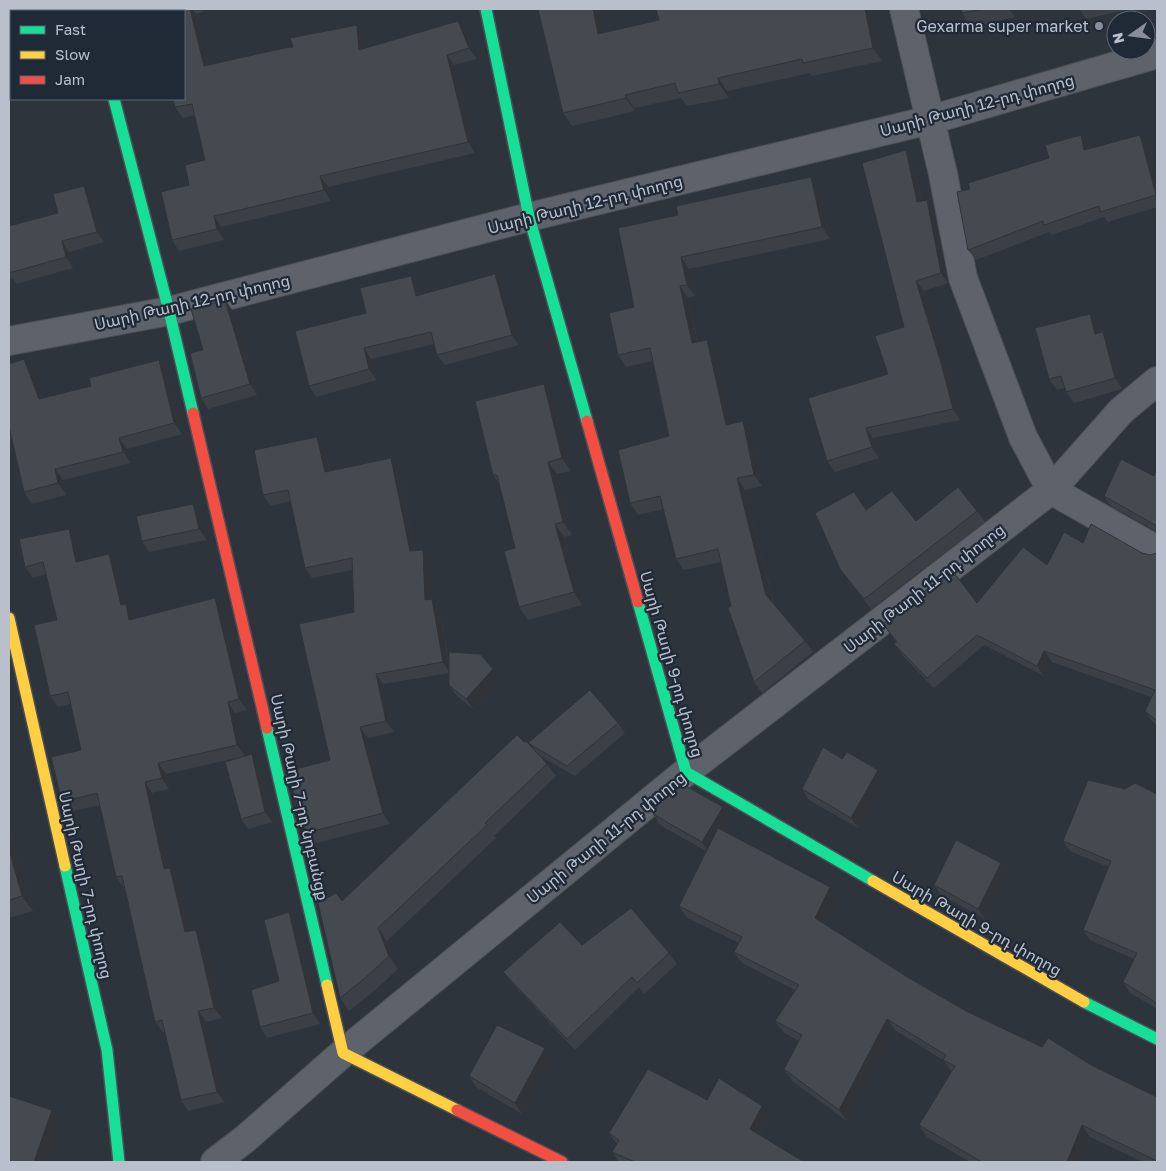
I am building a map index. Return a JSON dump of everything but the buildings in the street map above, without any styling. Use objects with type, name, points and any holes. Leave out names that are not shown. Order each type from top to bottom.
[{"type":"street","name":"Սարի Թաղի 9-րդ փողոց","points":[[486,9],[529,217],[686,772],[1066,994],[1157,1039]]},
{"type":"street","points":[[904,9],[943,174],[963,278],[1022,437],[1051,490],[1157,550]]},
{"type":"street","name":"Սարի Թաղի 12-րդ փողոց","points":[[9,342],[169,311],[529,217],[930,120],[1157,54]]},
{"type":"street","name":"Սարի Թաղի 7-րդ նրբանցք","points":[[114,100],[169,311],[343,1053]]},
{"type":"street","name":"Սարի Թաղի 11-րդ փողոց","points":[[215,1162],[245,1139],[343,1053],[686,772],[1051,490],[1122,411],[1157,381]]},
{"type":"street","name":"Սարի Թաղի 7-րդ փողոց","points":[[9,618],[107,1050],[119,1162]]},
{"type":"street","points":[[343,1053],[562,1162]]},
{"type":"traffic: fast","points":[[486,9],[529,217],[587,421]]},
{"type":"traffic: fast","points":[[114,100],[169,311],[193,413]]},
{"type":"traffic: fast","points":[[638,602],[686,772],[873,881]]},
{"type":"traffic: fast","points":[[267,728],[327,985]]},
{"type":"traffic: fast","points":[[65,866],[107,1050],[119,1162]]},
{"type":"traffic: fast","points":[[1084,1002],[1157,1039]]},
{"type":"traffic: slow","points":[[9,618],[65,866]]},
{"type":"traffic: slow","points":[[873,881],[1084,1002]]},
{"type":"traffic: slow","points":[[327,985],[343,1053],[457,1110]]},
{"type":"traffic: jam","points":[[193,413],[267,728]]},
{"type":"traffic: jam","points":[[587,421],[638,602]]},
{"type":"traffic: jam","points":[[457,1110],[562,1162]]},
{"type":"place","name":"Gexarma super market","points":[[1099,26]]}]
